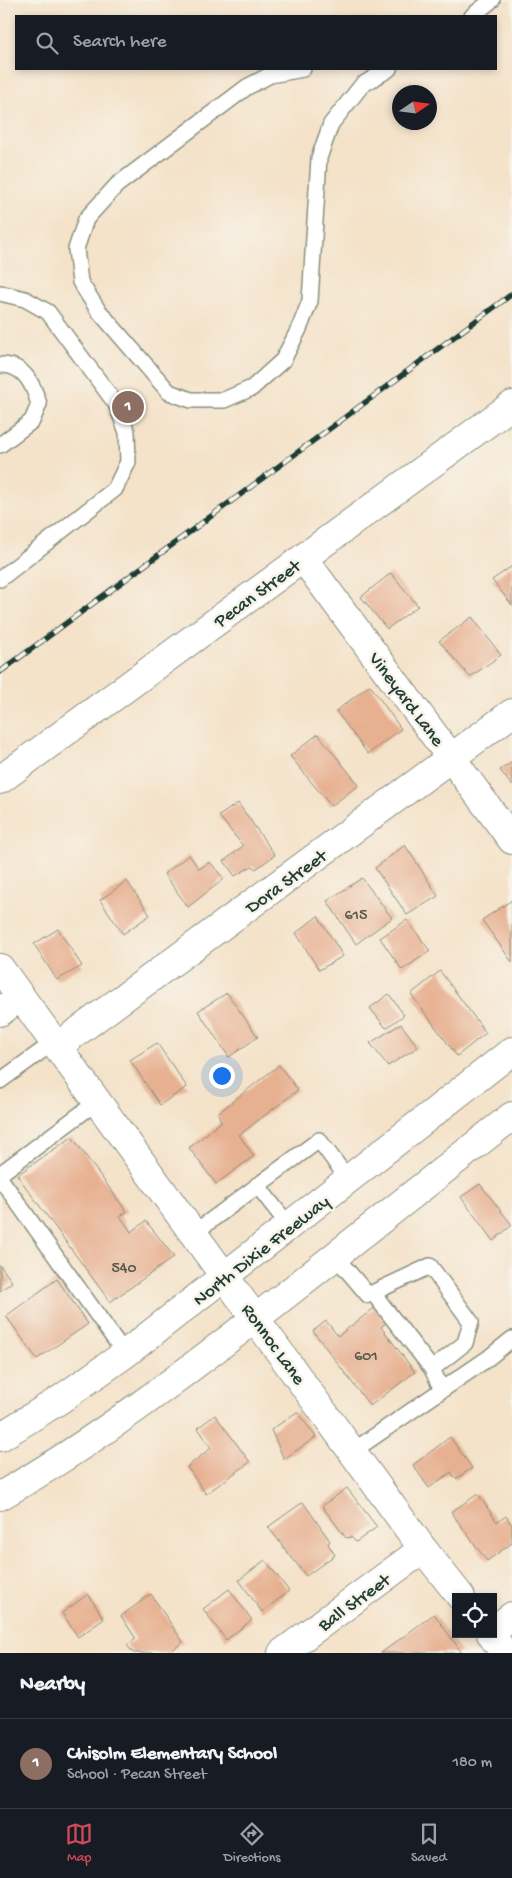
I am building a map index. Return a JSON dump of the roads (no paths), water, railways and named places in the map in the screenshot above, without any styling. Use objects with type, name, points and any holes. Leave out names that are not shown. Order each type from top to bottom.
[{"type":"street","name":"Pecan Street","points":[[0,780],[512,404]]},
{"type":"street","name":"Vineyard Lane","points":[[303,558],[512,840]]},
{"type":"street","name":"Dora Street","points":[[56,1044],[512,713]]},
{"type":"street","name":"Ronnoc Lane","points":[[0,968],[10,1005],[56,1044],[423,1549],[458,1593]]},
{"type":"street","name":"North Dixie Freeway","points":[[0,1437],[61,1399],[125,1354],[512,1051]]},
{"type":"street","points":[[0,1496],[42,1472],[105,1430],[200,1362],[512,1116]]},
{"type":"street","name":"Ball Street","points":[[282,1653],[423,1549]]},
{"type":"street","points":[[497,1628],[512,1616]]},
{"type":"street","points":[[494,1638],[504,1653]]},
{"type":"lane","points":[[473,15],[492,0]]},
{"type":"lane","points":[[298,70],[270,75],[247,87],[117,184],[86,219],[76,249],[80,282],[98,310],[169,392],[191,400],[224,400],[252,388],[283,360],[299,329],[310,301],[318,158],[331,124],[362,85],[387,70]]},
{"type":"lane","points":[[0,293],[25,299],[48,312],[116,404],[127,432],[128,462],[115,489],[0,579]]},
{"type":"lane","points":[[0,365],[8,364],[23,372],[34,387],[39,404],[32,421],[0,445]]},
{"type":"lane","points":[[0,1082],[56,1044]]},
{"type":"lane","points":[[0,1174],[98,1100]]},
{"type":"lane","points":[[194,1233],[319,1140],[348,1179]]},
{"type":"lane","points":[[0,1178],[125,1354]]},
{"type":"lane","points":[[257,1185],[290,1226]]},
{"type":"lane","points":[[335,1256],[368,1295],[430,1266],[471,1322],[465,1343],[432,1369]]},
{"type":"lane","points":[[373,1293],[432,1369],[442,1390]]},
{"type":"lane","points":[[353,1452],[487,1359],[512,1339]]},
{"type":"railway","points":[[0,672],[512,294]]},
{"type":"place","name":"Chisolm Elementary School","points":[[128,407]]}]
